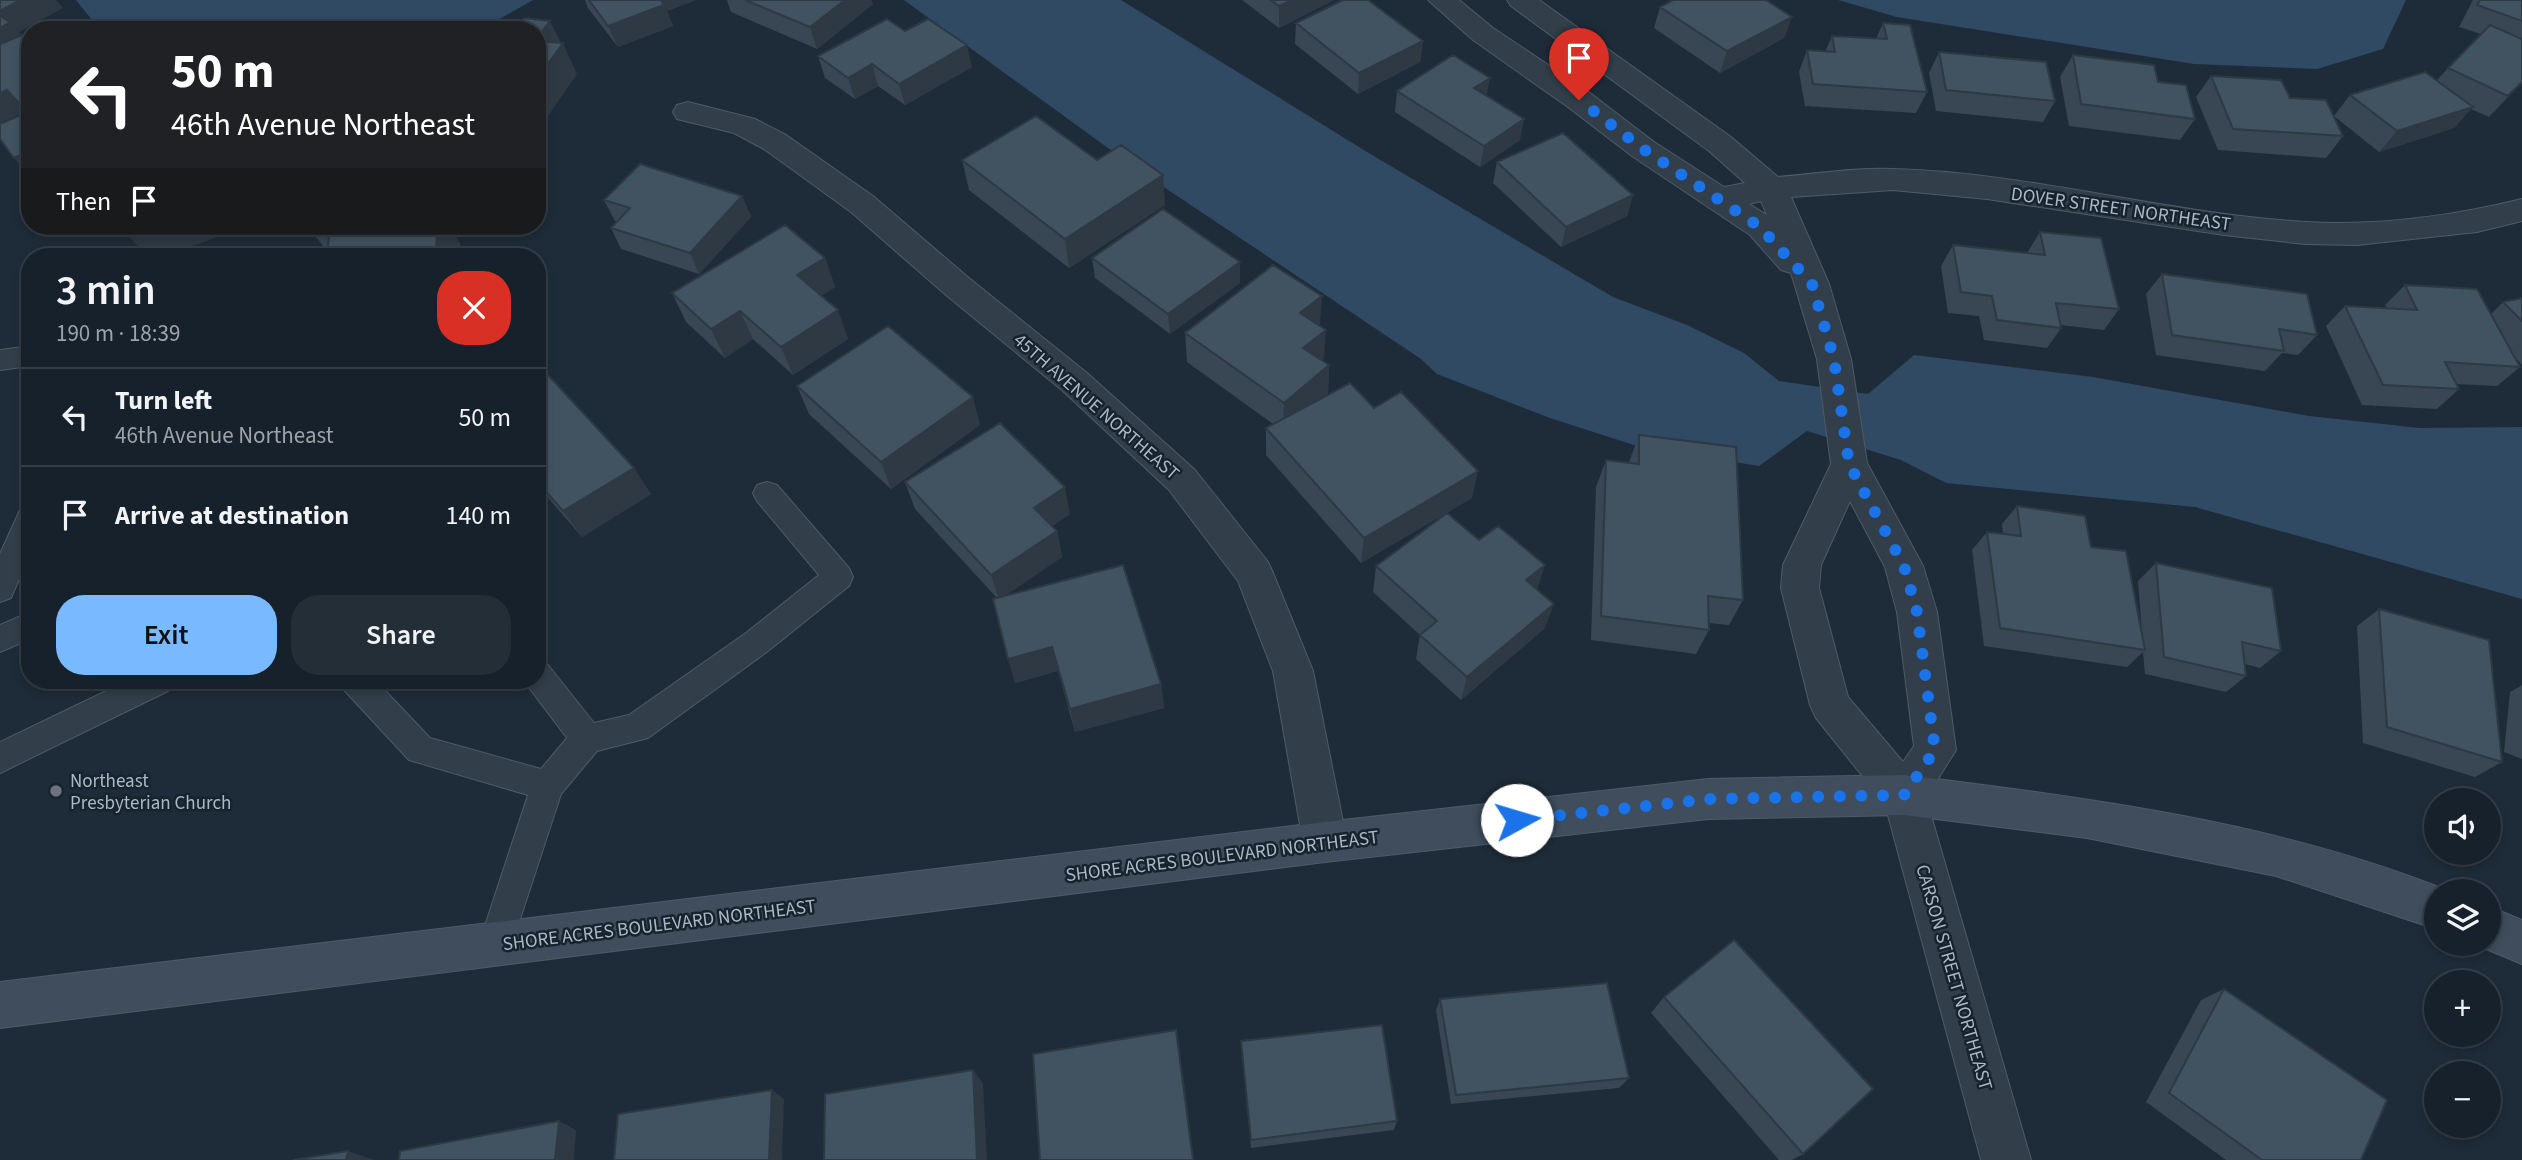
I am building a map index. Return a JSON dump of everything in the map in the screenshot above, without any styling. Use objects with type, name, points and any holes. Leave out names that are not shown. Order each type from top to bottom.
[{"type":"street","points":[[1443,0],[1483,34],[1579,100],[1643,149],[1760,227],[1812,284]]},
{"type":"street","points":[[1521,0],[1720,144],[1771,188],[1812,284],[1834,359],[1849,464],[1904,566],[1917,612],[1935,750],[1904,795],[1830,705],[1800,588],[1802,565],[1849,464]]},
{"type":"street","name":"45TH AVENUE NORTHEAST","points":[[688,112],[744,126],[775,142],[862,204],[958,287],[1075,382],[1182,480],[1254,573],[1293,671],[1325,842]]},
{"type":"street","name":"DOVER STREET NORTHEAST","points":[[1720,199],[1771,188],[1893,178],[1987,188],[2305,233],[2357,234],[2477,221],[2522,210]]},
{"type":"street","name":"SHORE ACRES BOULEVARD NORTHEAST","points":[[0,1005],[1325,842],[1709,799],[1904,795],[2087,817],[2276,855],[2424,902]]},
{"type":"street","name":"CARSON STREET NORTHEAST","points":[[1904,795],[2006,1160]]},
{"type":"street","points":[[2501,933],[2522,942]]},
{"type":"lane","points":[[0,360],[21,357]]},
{"type":"lane","points":[[496,944],[547,786],[587,739],[637,728],[757,642],[838,577],[766,493]]},
{"type":"lane","points":[[0,589],[21,539]]},
{"type":"lane","points":[[0,639],[21,629]]},
{"type":"lane","points":[[546,687],[587,739]]},
{"type":"lane","points":[[0,758],[141,689]]},
{"type":"lane","points":[[363,689],[420,750],[547,786]]},
{"type":"water","points":[[76,0],[533,0],[496,21],[93,21]]},
{"type":"water","points":[[904,0],[1121,0],[1372,155],[1613,297],[1687,325],[1744,353],[1779,381],[1868,394],[1914,355],[2093,377],[2309,416],[2420,428],[2522,427],[2522,599],[2195,507],[1946,483],[1901,460],[1807,431],[1759,466],[1640,447],[1550,418],[1437,374],[1421,359],[1137,169]]},
{"type":"water","points":[[1838,0],[2406,0],[2383,49],[2317,69],[2194,64],[1897,17]]},
{"type":"building","points":[[0,0],[20,0],[0,11]]},
{"type":"building","points":[[589,0],[661,0],[664,5],[608,26]]},
{"type":"building","points":[[745,0],[845,0],[810,27]]},
{"type":"building","points":[[1271,0],[1292,0],[1279,6]]},
{"type":"building","points":[[1343,0],[1368,0],[1423,41],[1359,73],[1296,23]]},
{"type":"building","points":[[1673,0],[1766,0],[1792,17],[1727,51],[1660,7]]},
{"type":"building","points":[[2480,0],[2522,0],[2522,21],[2477,5]]},
{"type":"building","points":[[0,16],[10,22],[0,28]]},
{"type":"building","points":[[524,18],[550,21],[546,26],[546,21],[522,21]]},
{"type":"building","points":[[887,19],[905,31],[928,19],[967,45],[899,84],[872,64],[848,78],[818,56]]},
{"type":"building","points":[[1883,23],[1910,25],[1927,92],[1813,84],[1807,50],[1835,52],[1832,36],[1887,39]]},
{"type":"building","points":[[2490,25],[2522,39],[2522,82],[2508,96],[2448,68]]},
{"type":"building","points":[[21,36],[21,101],[18,102],[7,90],[0,93],[0,44]]},
{"type":"building","points":[[546,42],[563,43],[546,67]]},
{"type":"building","points":[[1939,52],[2046,62],[2055,101],[1946,90]]},
{"type":"building","points":[[1453,55],[1490,78],[1474,88],[1524,119],[1484,146],[1397,91]]},
{"type":"building","points":[[2073,55],[2154,65],[2158,82],[2186,85],[2195,119],[2081,104]]},
{"type":"building","points":[[2425,72],[2473,107],[2397,131],[2350,95]]},
{"type":"building","points":[[2211,76],[2281,80],[2290,98],[2326,100],[2343,136],[2233,129]]},
{"type":"building","points":[[21,115],[21,154],[14,158],[0,139],[0,124]]},
{"type":"building","points":[[1036,116],[1097,160],[1121,145],[1163,175],[1065,239],[962,160]]},
{"type":"building","points":[[1563,133],[1633,195],[1566,227],[1497,162]]},
{"type":"building","points":[[640,164],[742,196],[690,253],[611,228],[630,208],[604,200]]},
{"type":"building","points":[[1163,209],[1240,262],[1168,314],[1092,258]]},
{"type":"building","points":[[785,225],[825,258],[797,275],[838,310],[781,347],[740,311],[711,329],[672,293]]},
{"type":"building","points":[[2040,232],[2101,238],[2119,309],[2056,303],[2061,328],[1997,320],[1992,296],[1961,292],[1953,245],[2045,255]]},
{"type":"building","points":[[324,235],[437,235],[436,248],[327,248],[329,237]]},
{"type":"building","points":[[1273,265],[1322,296],[1300,313],[1326,330],[1303,348],[1329,365],[1284,403],[1185,333]]},
{"type":"building","points":[[2162,274],[2307,294],[2317,335],[2279,329],[2284,351],[2172,335]]},
{"type":"building","points":[[2405,285],[2477,289],[2520,367],[2445,362],[2459,389],[2383,385],[2345,306],[2417,310]]},
{"type":"building","points":[[2522,298],[2522,321],[2503,302]]},
{"type":"building","points":[[888,326],[973,397],[881,462],[797,386]]},
{"type":"building","points":[[546,373],[634,468],[563,511],[546,491]]},
{"type":"building","points":[[1350,383],[1374,408],[1401,392],[1478,471],[1364,538],[1266,428]]},
{"type":"building","points":[[1000,423],[1065,487],[1034,508],[1057,531],[991,575],[905,482]]},
{"type":"building","points":[[1639,435],[1736,447],[1743,600],[1708,596],[1709,630],[1601,616],[1606,460],[1639,464]]},
{"type":"building","points":[[2017,506],[2085,516],[2091,547],[2126,551],[2145,650],[2000,628],[1987,532],[2021,536]]},
{"type":"building","points":[[1447,513],[1479,540],[1498,526],[1545,565],[1526,580],[1554,604],[1467,677],[1420,635],[1437,621],[1376,566]]},
{"type":"building","points":[[2156,563],[2272,588],[2281,651],[2242,642],[2246,676],[2164,657]]},
{"type":"building","points":[[1123,565],[1161,684],[1070,709],[1052,647],[1008,659],[993,599]]},
{"type":"building","points":[[2379,609],[2489,640],[2502,762],[2387,727]]},
{"type":"building","points":[[1734,940],[1873,1089],[1803,1154],[1664,997]]},
{"type":"building","points":[[1607,983],[1629,1078],[1456,1095],[1440,999]]},
{"type":"building","points":[[2224,989],[2387,1100],[2361,1160],[2262,1160],[2169,1093]]},
{"type":"building","points":[[1382,1025],[1397,1121],[1251,1140],[1241,1041]]},
{"type":"building","points":[[1176,1030],[1193,1160],[1040,1160],[1033,1054]]},
{"type":"building","points":[[973,1070],[977,1160],[824,1160],[825,1094]]},
{"type":"building","points":[[772,1090],[769,1160],[614,1160],[618,1114]]},
{"type":"building","points":[[559,1121],[555,1160],[399,1160],[400,1151]]},
{"type":"building","points":[[348,1151],[346,1160],[293,1160]]},
{"type":"place","name":"Northeast Presbyterian Church","points":[[56,791]]},
{"type":"route","points":[[1517,820],[1709,799],[1904,795],[1935,750],[1917,612],[1904,566],[1849,464],[1834,359],[1812,284],[1760,227],[1643,149],[1579,100]]}]
